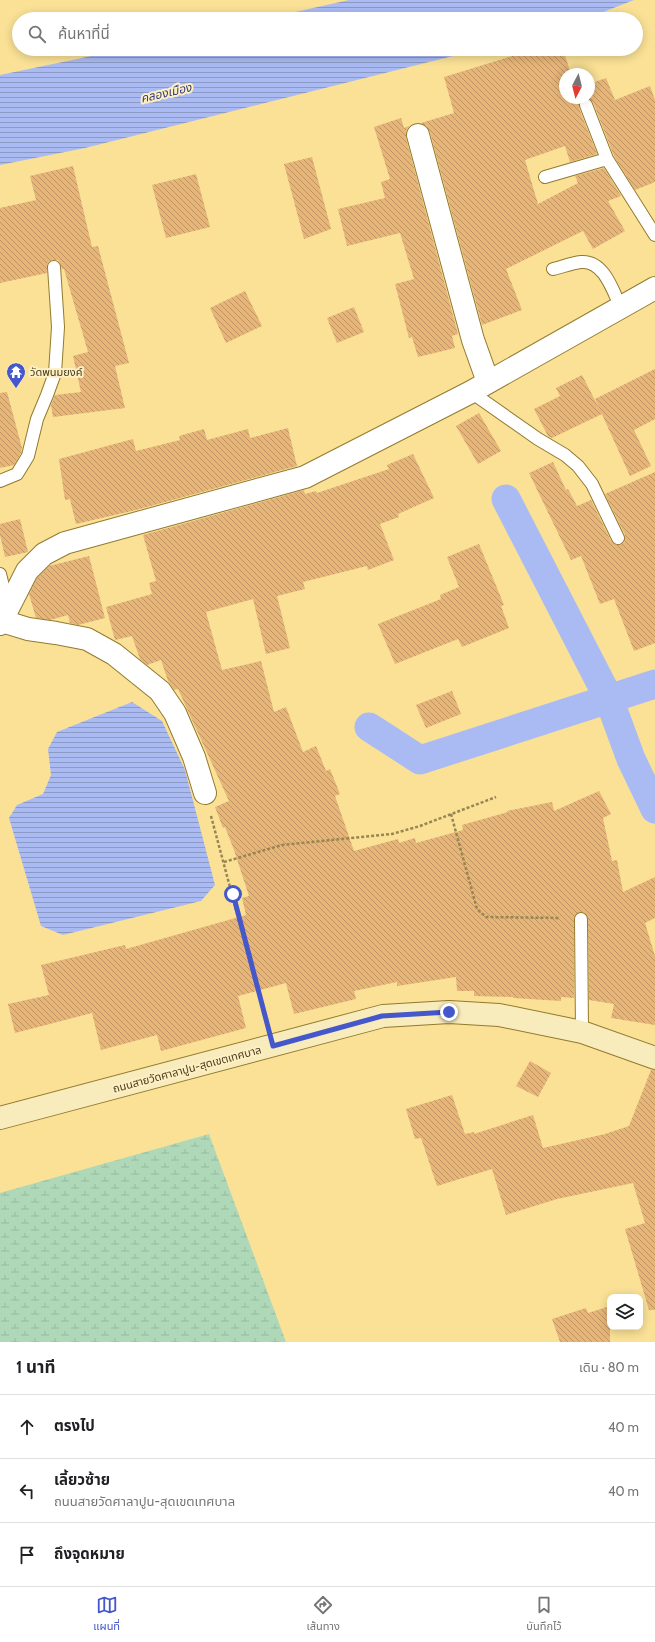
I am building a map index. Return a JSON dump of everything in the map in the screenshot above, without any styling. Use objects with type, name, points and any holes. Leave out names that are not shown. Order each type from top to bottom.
[{"type":"street","points":[[418,135],[474,340],[479,387]]},
{"type":"street","points":[[205,793],[194,757],[175,714],[160,691],[114,654],[87,639],[28,629],[3,618],[27,571],[44,554],[65,543],[305,477],[479,387],[655,288]]},
{"type":"street","name":"ถนนสายวัดศาลาปูน-สุดเขตเทศบาล","points":[[0,1118],[382,1016],[449,1012],[499,1015],[582,1032],[655,1058]]},
{"type":"lane","points":[[586,105],[607,159],[655,235]]},
{"type":"lane","points":[[545,177],[607,159]]},
{"type":"lane","points":[[553,269],[580,262],[588,262],[594,265],[600,269],[605,276],[621,308]]},
{"type":"lane","points":[[0,482],[16,474],[28,456],[37,419],[48,395],[55,373],[58,328],[54,267]]},
{"type":"lane","points":[[479,387],[538,439],[566,455],[578,466],[592,484],[618,538]]},
{"type":"lane","points":[[0,574],[3,618]]},
{"type":"lane","points":[[581,919],[582,1032]]},
{"type":"path","points":[[205,793],[273,1046]]},
{"type":"path","points":[[224,862],[282,845],[392,834],[420,826],[496,797]]},
{"type":"path","points":[[451,814],[477,909],[486,917],[581,919]]},
{"type":"green space","points":[[209,1134],[286,1342],[0,1342],[0,1193]]},
{"type":"water","points":[[349,0],[634,0],[603,12],[295,12]]},
{"type":"water","name":"คลองเมือง","points":[[91,56],[453,56],[85,148],[0,165],[0,75]]},
{"type":"water","points":[[132,702],[162,721],[185,770],[215,885],[201,901],[63,935],[41,926],[9,818],[17,805],[43,794],[51,775],[48,749],[57,732]]},
{"type":"building","points":[[512,56],[565,56],[569,68],[559,68],[559,104],[580,104],[579,108],[597,154],[570,162],[565,146],[525,160],[538,204],[578,183],[575,176],[604,168],[621,196],[608,201],[625,231],[593,249],[583,231],[506,269],[522,310],[482,325],[430,132],[427,126],[421,123],[454,113],[444,77]]},
{"type":"building","points":[[606,78],[615,100],[650,86],[655,100],[655,182],[635,190],[614,156],[594,104],[595,104],[595,82]]},
{"type":"building","points":[[401,118],[404,128],[409,126],[406,131],[406,138],[458,334],[452,336],[455,348],[418,357],[412,337],[409,338],[395,284],[414,279],[400,233],[347,246],[338,209],[385,198],[381,182],[390,179],[374,127]]},
{"type":"building","points":[[312,157],[331,229],[304,239],[284,164]]},
{"type":"building","points":[[73,166],[92,247],[98,246],[129,363],[115,366],[125,408],[53,417],[51,405],[55,395],[81,392],[73,356],[88,352],[64,269],[62,269],[58,260],[50,261],[47,264],[47,273],[0,283],[0,208],[36,200],[30,176]]},
{"type":"building","points":[[196,174],[210,227],[166,238],[152,185]]},
{"type":"building","points":[[245,291],[262,326],[226,343],[210,308]]},
{"type":"building","points":[[354,307],[364,332],[337,343],[327,318]]},
{"type":"building","points":[[655,369],[655,419],[634,430],[651,466],[630,476],[595,399]]},
{"type":"building","points":[[582,375],[602,414],[552,438],[548,436],[534,409],[560,396],[556,388]]},
{"type":"building","points":[[7,392],[22,448],[21,453],[14,465],[0,468],[0,393]]},
{"type":"building","points":[[479,413],[501,451],[478,464],[456,426]]},
{"type":"building","points":[[288,428],[297,466],[136,510],[76,524],[70,499],[65,500],[59,459],[133,439],[136,451],[180,440],[179,436],[204,429],[207,440],[248,429],[250,438]]},
{"type":"building","points":[[413,454],[434,498],[398,514],[399,517],[380,524],[394,560],[368,570],[367,566],[303,582],[305,589],[277,596],[290,648],[266,654],[253,599],[206,612],[222,670],[261,661],[274,712],[286,707],[303,752],[316,746],[326,771],[330,769],[340,794],[335,796],[354,851],[398,839],[399,843],[415,838],[416,843],[463,830],[462,825],[508,812],[507,811],[552,802],[554,811],[599,791],[611,814],[603,818],[612,861],[617,860],[623,892],[655,877],[655,918],[645,923],[655,956],[655,1025],[611,1018],[614,1004],[589,1000],[588,919],[585,913],[581,912],[575,915],[574,919],[574,998],[561,997],[561,1001],[513,997],[474,996],[474,991],[457,991],[456,977],[397,986],[397,982],[354,991],[356,999],[294,1014],[286,983],[238,996],[246,1028],[161,1051],[157,1035],[101,1050],[92,1013],[15,1033],[8,1004],[49,995],[41,965],[125,945],[126,949],[246,915],[242,898],[249,896],[234,850],[215,807],[229,801],[178,689],[174,690],[168,681],[161,660],[147,665],[140,659],[132,636],[115,640],[106,607],[152,594],[149,583],[156,581],[143,535],[304,490],[305,494],[316,491],[317,493],[389,469],[387,465]]},
{"type":"building","points":[[553,462],[566,490],[568,489],[577,506],[591,500],[611,541],[617,545],[624,543],[625,535],[605,494],[655,472],[655,643],[634,651],[614,599],[600,604],[581,556],[571,560],[529,473]]},
{"type":"building","points":[[20,519],[28,552],[5,557],[0,535],[0,524]]},
{"type":"building","points":[[479,544],[504,605],[501,606],[509,628],[462,647],[458,639],[395,664],[378,624],[441,599],[440,595],[459,587],[447,557]]},
{"type":"building","points":[[89,556],[105,618],[78,625],[70,623],[68,615],[50,620],[36,618],[29,594],[37,578],[49,566]]},
{"type":"building","points":[[452,691],[461,714],[426,728],[416,705]]},
{"type":"building","points":[[530,1061],[551,1073],[538,1097],[516,1086]]},
{"type":"building","points":[[651,1070],[655,1070],[655,1310],[649,1310],[625,1229],[645,1223],[633,1183],[557,1199],[506,1215],[492,1169],[437,1186],[421,1138],[415,1139],[406,1109],[452,1095],[465,1134],[474,1132],[474,1134],[533,1115],[543,1148],[605,1134],[629,1126]]},
{"type":"building","points":[[607,1307],[607,1330],[610,1330],[610,1342],[560,1342],[552,1319],[586,1308],[588,1313]]},
{"type":"waterway","points":[[506,499],[609,699],[631,759],[655,809]]},
{"type":"waterway","points":[[369,727],[420,760],[655,684]]},
{"type":"place","name":"วัดพนมยงค์","points":[[16,389]]},
{"type":"route","points":[[233,894],[273,1046],[382,1016],[449,1012]]}]
